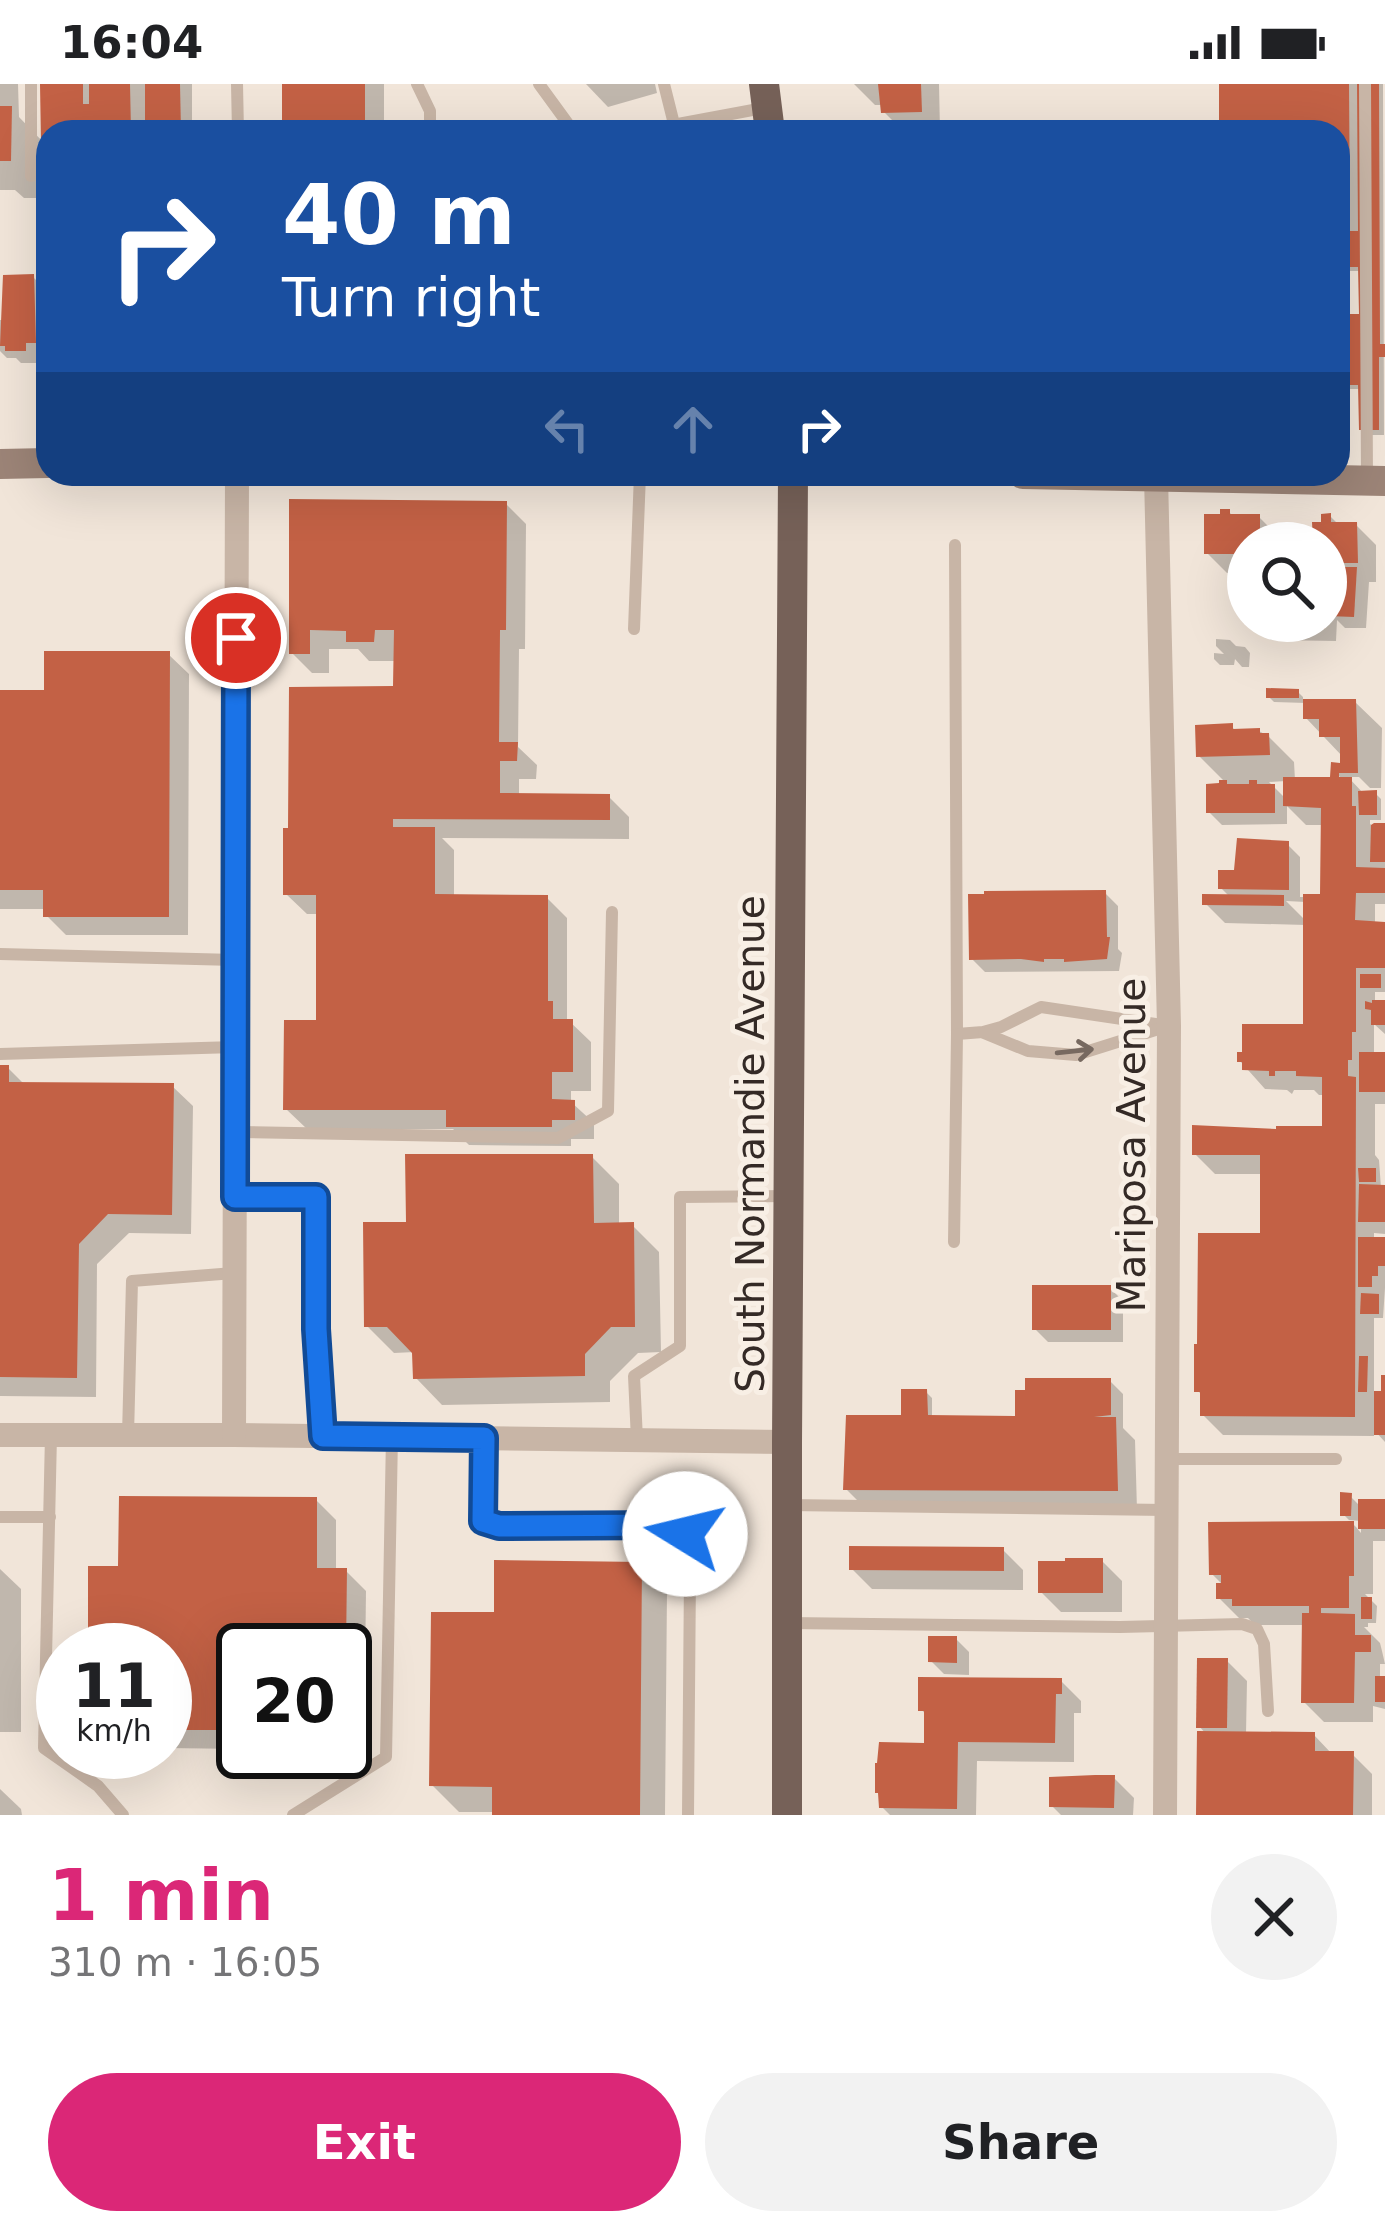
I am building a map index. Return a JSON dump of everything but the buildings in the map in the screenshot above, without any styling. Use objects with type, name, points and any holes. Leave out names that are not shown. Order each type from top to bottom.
[{"type":"main road","name":"South Normandie Avenue","points":[[787,1815],[794,486]]},
{"type":"street","points":[[0,464],[36,463]]},
{"type":"street","points":[[234,1435],[236,486]]},
{"type":"street","name":"Mariposa Avenue","points":[[1156,486],[1168,1026],[1165,1815]]},
{"type":"street","points":[[0,1435],[787,1442]]},
{"type":"lane","points":[[31,84],[31,176]]},
{"type":"lane","points":[[237,84],[238,120]]},
{"type":"lane","points":[[417,84],[430,120]]},
{"type":"lane","points":[[539,84],[565,120]]},
{"type":"lane","points":[[664,84],[673,120]]},
{"type":"lane","points":[[1365,84],[1376,481]]},
{"type":"lane","points":[[697,120],[767,108]]},
{"type":"lane","points":[[634,629],[640,486]]},
{"type":"lane","points":[[954,1243],[955,545]]},
{"type":"lane","points":[[235,1132],[558,1138],[608,1111],[612,912]]},
{"type":"lane","points":[[0,954],[235,960]]},
{"type":"lane","points":[[957,1034],[1001,1027],[1041,1007],[1168,1026]]},
{"type":"lane","points":[[983,1032],[1028,1052],[1076,1055],[1168,1026]]},
{"type":"lane","points":[[0,1054],[235,1047]]},
{"type":"lane","points":[[637,1440],[634,1376],[680,1346],[680,1197],[789,1196]]},
{"type":"lane","points":[[235,1197],[316,1197],[316,1329],[323,1436]]},
{"type":"lane","points":[[128,1435],[132,1281],[234,1274]]},
{"type":"lane","points":[[51,1435],[44,1748],[98,1786],[123,1815]]},
{"type":"lane","points":[[293,1815],[386,1757],[392,1436]]},
{"type":"lane","points":[[484,1438],[483,1521],[499,1526],[670,1525],[685,1534],[690,1573],[688,1815]]},
{"type":"lane","points":[[1167,1459],[1336,1459]]},
{"type":"lane","points":[[787,1504],[1166,1510]]},
{"type":"lane","points":[[0,1517],[50,1517]]},
{"type":"lane","points":[[787,1623],[1242,1624],[1257,1629],[1264,1644],[1268,1711]]},
{"type":"route","points":[[236,638],[235,1197],[316,1197],[316,1329],[323,1436],[484,1438],[483,1521],[499,1526],[670,1525],[685,1534]]}]
